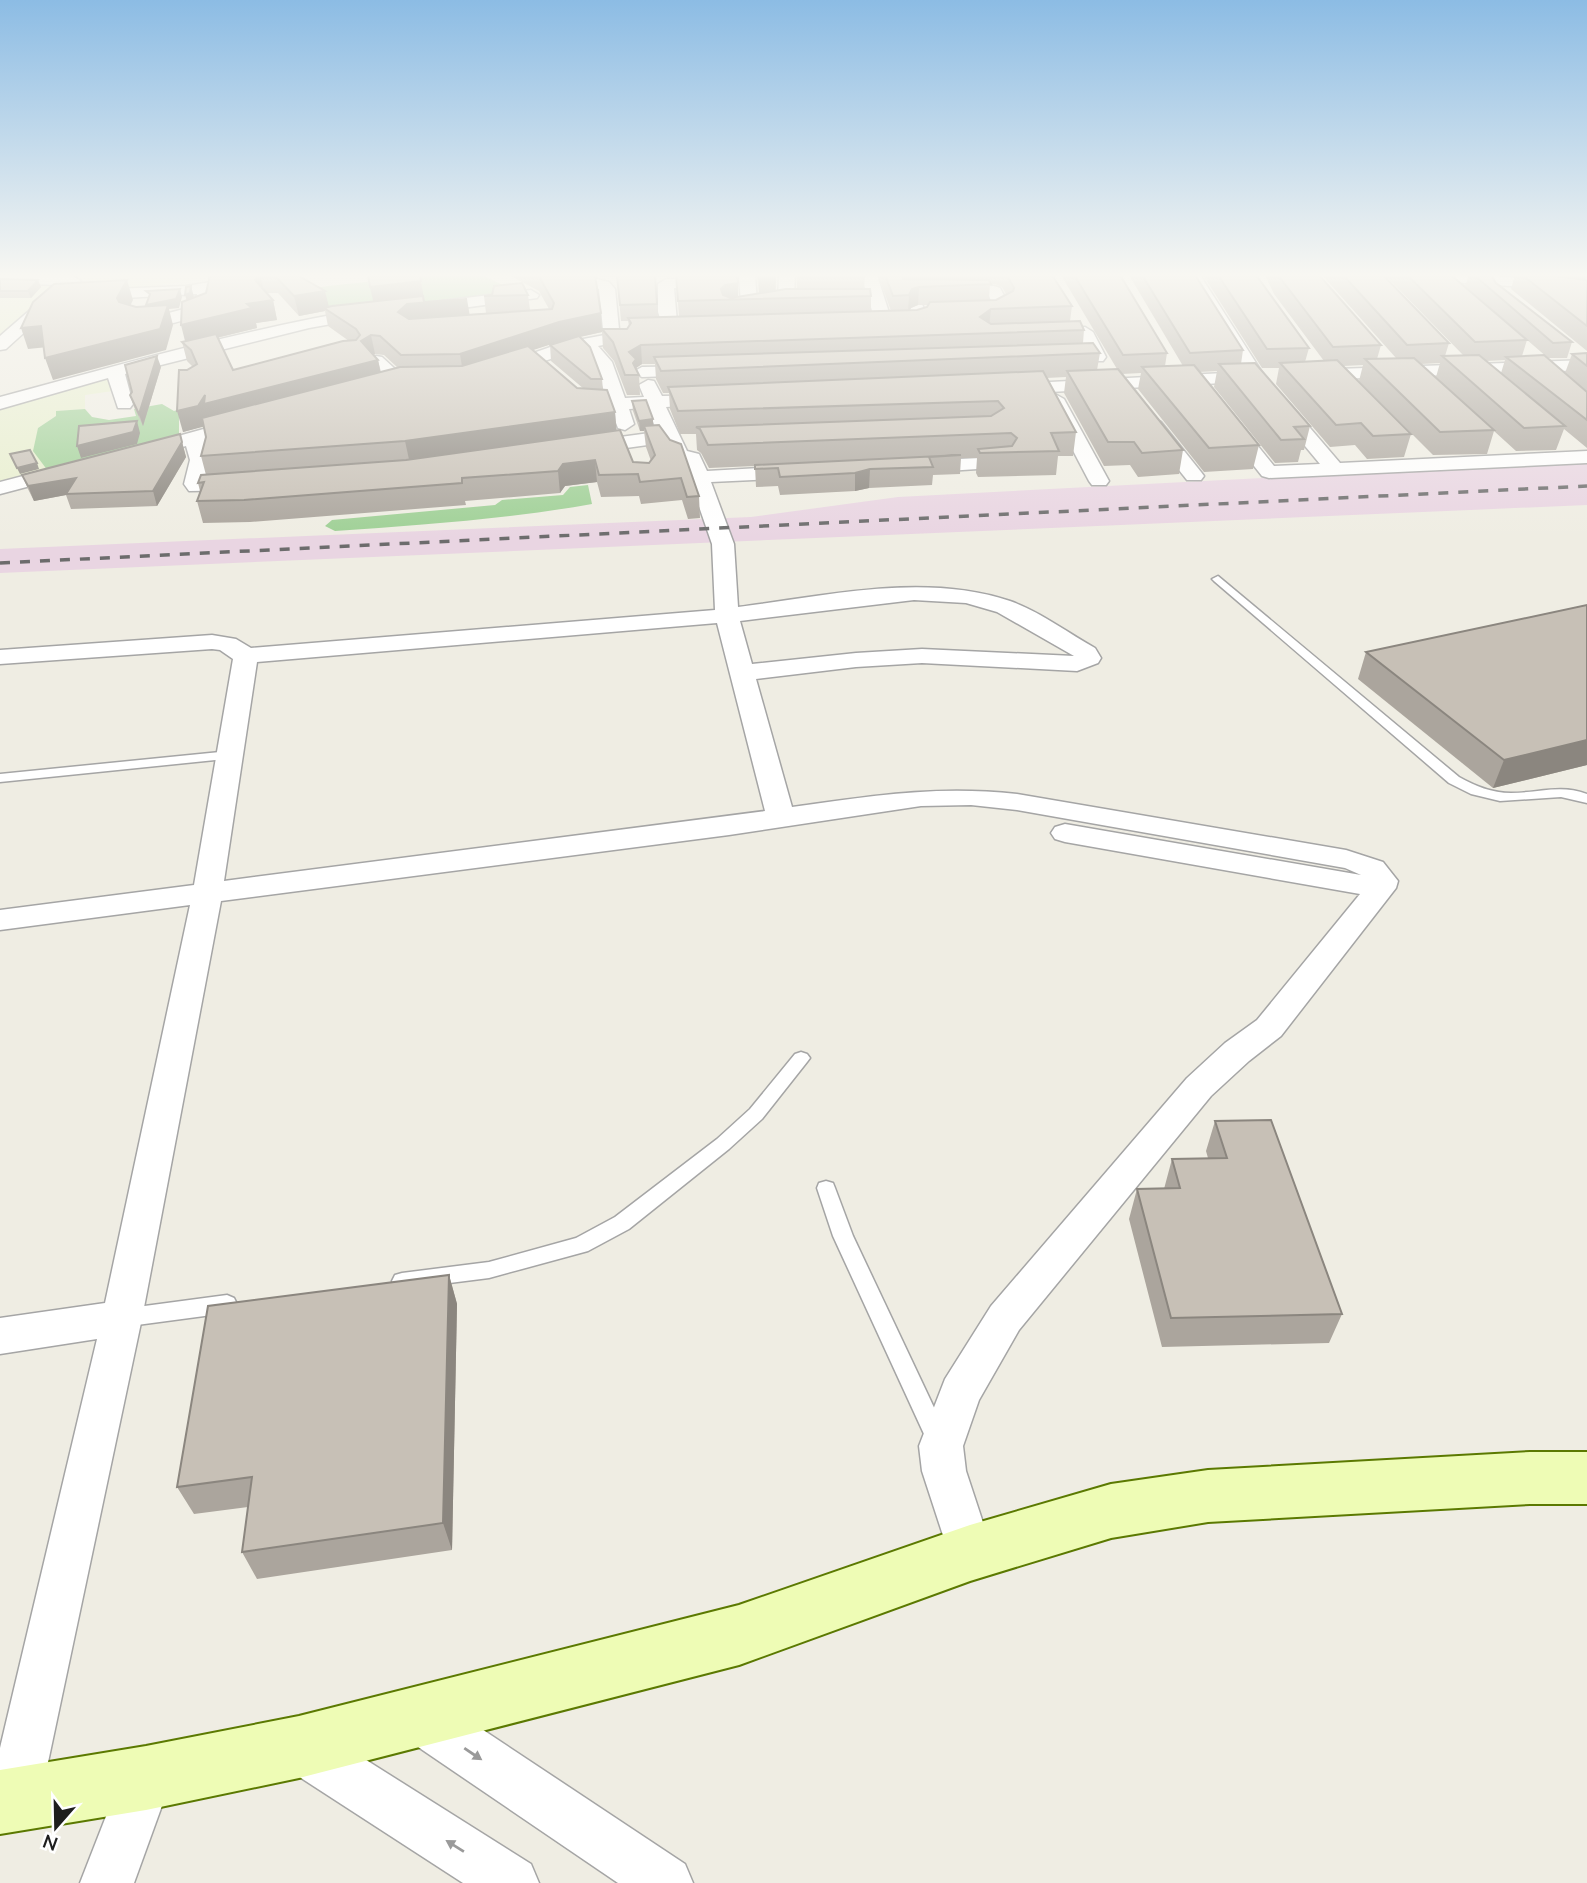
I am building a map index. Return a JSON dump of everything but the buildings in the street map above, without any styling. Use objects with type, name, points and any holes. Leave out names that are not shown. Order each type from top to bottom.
[{"type":"street","points":[[0,403],[116,371],[176,363]]},
{"type":"street","points":[[378,363],[400,383]]},
{"type":"street","points":[[486,375],[522,363]]},
{"type":"street","points":[[539,363],[583,404],[594,406],[724,399]]},
{"type":"street","points":[[603,363],[636,450]]},
{"type":"street","points":[[639,363],[670,439],[680,456],[692,458],[723,544],[727,616],[781,817]]},
{"type":"street","points":[[688,363],[710,370]]},
{"type":"street","points":[[1095,363],[1141,409],[1194,476]]},
{"type":"street","points":[[1171,363],[1216,406],[1269,472],[1583,457]]},
{"type":"street","points":[[1252,363],[1335,469]]},
{"type":"street","points":[[1317,363],[1330,375],[1358,393]]},
{"type":"street","points":[[1393,363],[1432,388]]},
{"type":"street","points":[[1462,363],[1497,387]]},
{"type":"street","points":[[1536,363],[1559,383]]},
{"type":"street","points":[[1295,376],[1587,363]]},
{"type":"street","points":[[116,371],[124,404]]},
{"type":"street","points":[[986,390],[1262,377]]},
{"type":"street","points":[[375,390],[419,380]]},
{"type":"street","points":[[1049,387],[1099,481]]},
{"type":"street","points":[[122,457],[272,416]]},
{"type":"street","points":[[193,437],[200,460],[194,484],[196,487],[267,485]]},
{"type":"street","points":[[559,451],[636,450],[670,439],[700,442]]},
{"type":"street","points":[[1559,440],[1583,457]]},
{"type":"street","points":[[994,441],[1012,485]]},
{"type":"street","points":[[1405,442],[1425,463]]},
{"type":"street","points":[[1490,442],[1509,460]]},
{"type":"street","points":[[892,468],[1002,463]]},
{"type":"street","points":[[0,488],[81,467]]},
{"type":"street","points":[[699,477],[823,471]]},
{"type":"street","points":[[0,657],[212,642],[227,645],[246,656],[727,616],[914,593],[968,596],[1016,613],[1089,657],[1077,664],[922,656],[856,660],[742,673]]},
{"type":"street","points":[[246,656],[207,895],[122,1318],[7,1801],[146,1778],[299,1747],[739,1635],[970,1553],[1111,1511],[1169,1500],[1530,1478],[1587,1478]]},
{"type":"street","points":[[0,920],[716,828],[920,798],[971,797],[1017,802],[1346,859],[1370,866],[1379,872],[1383,881],[1381,888],[1269,1028],[1237,1052],[1199,1087],[1005,1318],[960,1392],[941,1446],[944,1471],[970,1553]]},
{"type":"street","points":[[1065,833],[1381,888]]},
{"type":"street","points":[[0,1336],[122,1318]]},
{"type":"street","points":[[417,1716],[666,1883]]},
{"type":"street","points":[[299,1747],[512,1883]]},
{"type":"street","points":[[107,1883],[146,1778]]},
{"type":"lane","points":[[1218,579],[1454,780],[1470,790],[1514,797],[1562,791],[1587,799]]},
{"type":"lane","points":[[0,778],[230,755]]},
{"type":"lane","points":[[380,1284],[489,1270],[581,1244],[622,1223],[723,1144],[756,1114],[801,1058]]},
{"type":"lane","points":[[826,1188],[843,1236],[941,1446]]},
{"type":"lane","points":[[122,1318],[244,1302]]},
{"type":"shaded area","points":[[1587,461],[1587,505],[0,573],[0,549],[751,517],[898,497]]},
{"type":"green space","points":[[109,374],[113,391],[85,395],[85,409],[57,411],[56,416],[38,428],[48,471],[0,483],[0,405]]},
{"type":"green space","points":[[251,376],[179,417],[179,434],[170,442],[48,471],[33,451],[38,428],[56,416],[56,411],[85,409],[92,417],[109,420],[136,416],[134,409],[162,404],[174,411],[204,401]]},
{"type":"green space","points":[[588,485],[592,504],[528,514],[367,529],[335,531],[325,526],[332,520],[495,505],[502,500],[563,495],[570,487]]},
{"type":"railway","points":[[0,563],[1587,486]]}]
